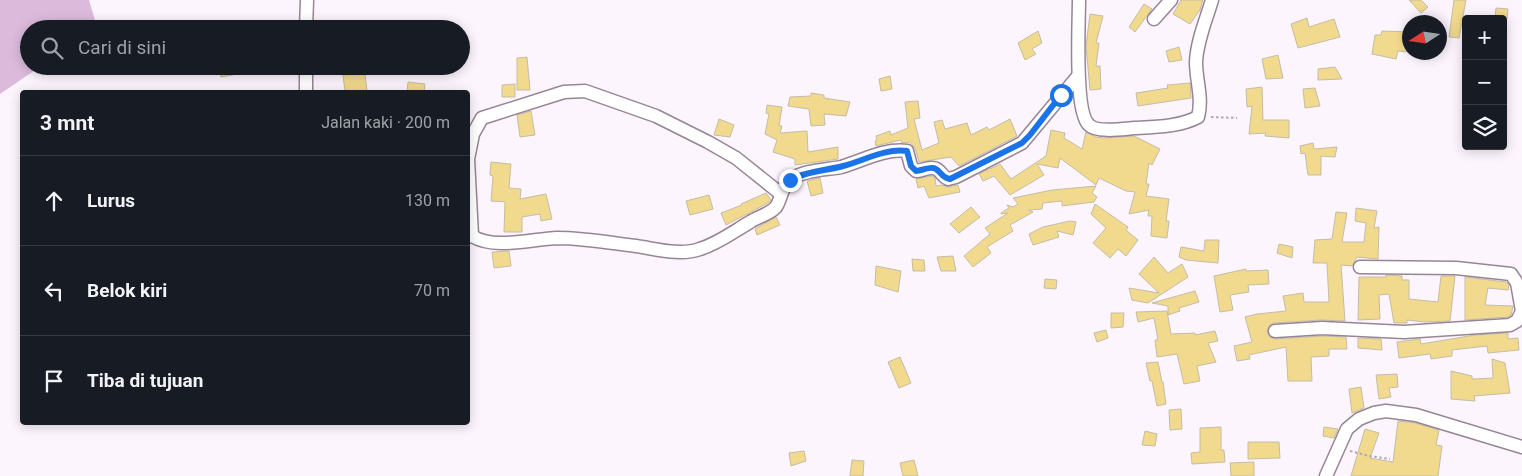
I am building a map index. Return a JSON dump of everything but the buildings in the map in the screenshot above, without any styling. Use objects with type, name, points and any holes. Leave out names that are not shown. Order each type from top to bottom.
[{"type":"street","points":[[306,0],[306,20]]},
{"type":"street","points":[[1079,0],[1078,76],[1084,119],[1092,128],[1110,129],[1161,126],[1190,121],[1198,117],[1201,108],[1196,62],[1212,0]]},
{"type":"street","points":[[1154,19],[1171,0]]},
{"type":"street","points":[[306,75],[306,90]]},
{"type":"street","points":[[470,236],[486,242],[558,238],[666,251],[692,251],[714,244],[776,207],[785,185],[798,175],[840,167],[881,154],[902,150],[907,151],[911,166],[916,171],[933,168],[937,169],[942,176],[948,179],[956,177],[1022,143],[1078,76]]},
{"type":"street","points":[[470,148],[473,134],[482,118],[499,111],[564,92],[585,91],[656,116],[736,158],[781,194]]},
{"type":"street","points":[[1275,331],[1322,328],[1404,332],[1510,325],[1517,321],[1522,311],[1518,283],[1511,274],[1456,268],[1360,266]]},
{"type":"street","points":[[1326,476],[1351,424],[1365,415],[1386,411],[1416,415],[1522,447]]},
{"type":"path","points":[[1198,117],[1237,118]]},
{"type":"path","points":[[1338,448],[1390,459]]},
{"type":"shaded area","points":[[0,0],[89,0],[95,20],[20,20],[20,75],[28,75],[0,94]]},
{"type":"route","points":[[790,180],[798,175],[840,167],[868,157],[902,150],[907,151],[911,166],[916,171],[933,168],[937,169],[944,178],[950,179],[1022,143],[1061,95]]}]
